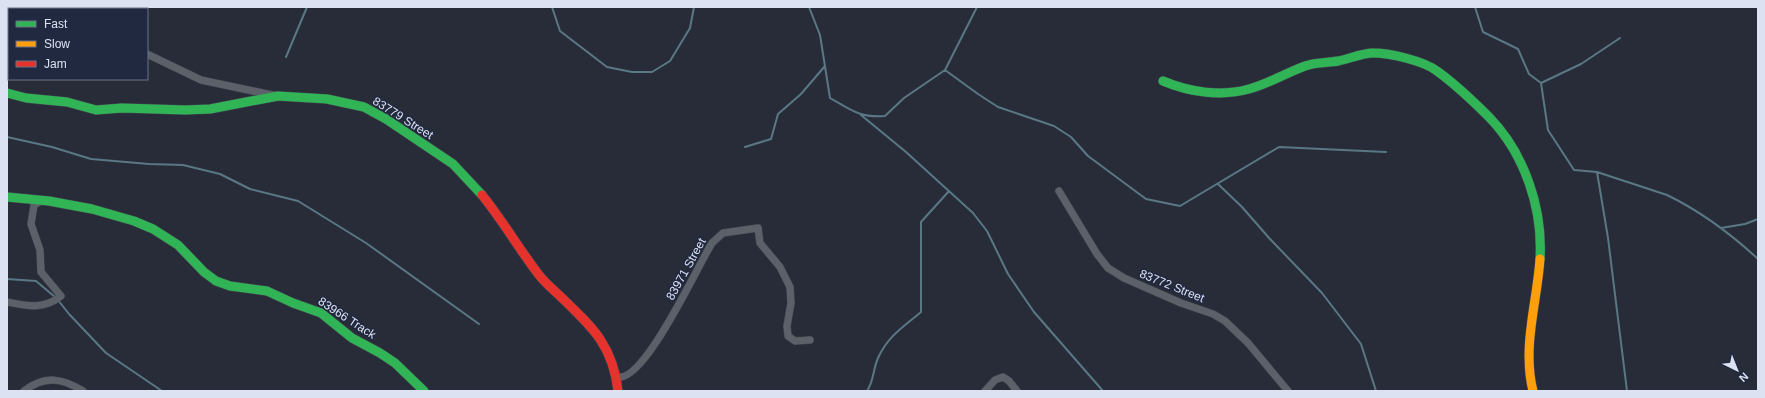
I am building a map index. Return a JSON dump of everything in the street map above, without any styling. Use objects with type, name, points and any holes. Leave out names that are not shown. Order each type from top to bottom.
[{"type":"street","points":[[1163,81],[1180,88],[1197,91],[1233,93],[1250,89],[1307,65],[1339,61],[1372,53],[1387,54],[1420,63],[1436,70],[1497,126],[1511,144],[1523,166],[1538,222],[1540,240],[1540,257],[1532,316],[1529,364],[1529,377],[1533,391]]},
{"type":"street","points":[[148,54],[201,80],[278,96]]},
{"type":"street","name":"83779 Street","points":[[7,92],[26,98],[67,102],[96,110],[122,108],[185,110],[210,108],[278,96],[327,99],[364,107],[386,119],[453,164],[474,185],[497,214],[540,276],[587,322],[601,338],[616,377],[618,391]]},
{"type":"street","name":"83772 Street","points":[[1059,191],[1097,254],[1108,268],[1124,278],[1181,303],[1213,314],[1225,321],[1248,343],[1288,391]]},
{"type":"street","name":"83966 Track","points":[[7,197],[65,203],[126,218],[173,240],[184,249],[193,262],[203,272],[216,281],[230,287],[258,289],[274,293],[296,305],[320,312],[352,338],[389,358],[412,378],[424,391]]},
{"type":"street","points":[[7,302],[39,306],[51,302],[61,296],[41,272],[40,250],[31,224],[34,205],[40,201]]},
{"type":"street","name":"83971 Street","points":[[616,377],[619,378],[628,374],[644,360],[673,315],[712,243],[720,235],[731,231],[758,228],[760,243],[780,268],[790,286],[791,303],[787,326],[788,336],[795,341],[810,340]]},
{"type":"street","points":[[985,391],[996,380],[1003,378],[1009,381],[1018,391]]},
{"type":"street","points":[[24,391],[39,381],[57,380],[83,391]]},
{"type":"waterway","points":[[286,57],[307,7]]},
{"type":"waterway","points":[[552,7],[560,31],[607,67],[632,72],[652,72],[670,61],[690,28],[694,7]]},
{"type":"waterway","points":[[809,7],[820,35],[830,98],[856,112],[869,116],[885,116],[904,98],[945,70],[977,7]]},
{"type":"waterway","points":[[1475,7],[1483,32],[1518,49],[1529,74],[1541,83],[1548,130],[1574,170],[1597,172],[1667,195],[1691,208],[1715,224],[1758,259]]},
{"type":"waterway","points":[[1541,83],[1581,64],[1620,38]]},
{"type":"waterway","points":[[745,147],[771,139],[778,114],[801,94],[825,66]]},
{"type":"waterway","points":[[945,70],[998,107],[1054,126],[1071,137],[1088,156],[1146,199],[1180,206],[1279,147],[1386,152]]},
{"type":"waterway","points":[[861,115],[906,152],[973,213],[987,231],[1008,274],[1034,312],[1103,391]]},
{"type":"waterway","points":[[7,137],[52,147],[91,159],[149,164],[183,165],[220,174],[250,189],[298,201],[366,243],[479,324]]},
{"type":"waterway","points":[[1597,172],[1608,238],[1627,391]]},
{"type":"waterway","points":[[1218,184],[1242,207],[1270,239],[1322,293],[1361,344],[1376,391]]},
{"type":"waterway","points":[[867,391],[871,383],[878,358],[886,344],[896,332],[921,312],[921,222],[949,191]]},
{"type":"waterway","points":[[1721,228],[1745,224],[1758,219]]},
{"type":"waterway","points":[[7,279],[36,281],[55,297]]},
{"type":"waterway","points":[[58,300],[69,314],[106,353],[162,391]]},
{"type":"traffic: fast","points":[[1163,81],[1183,88],[1205,92],[1227,93],[1249,89],[1309,65],[1338,61],[1373,53],[1388,54],[1406,58],[1431,67],[1444,76],[1483,111],[1502,132],[1513,148],[1522,165],[1535,202],[1540,240],[1540,259]]},
{"type":"traffic: fast","points":[[7,93],[26,98],[67,102],[96,110],[122,108],[185,110],[210,109],[278,96],[327,99],[364,107],[386,119],[453,164],[482,195]]},
{"type":"traffic: fast","points":[[7,197],[49,201],[92,209],[134,221],[153,229],[178,245],[204,272],[216,281],[230,286],[267,291],[293,303],[321,313],[352,338],[395,363],[424,391]]},
{"type":"traffic: slow","points":[[1533,391],[1529,358],[1531,325],[1540,259]]},
{"type":"traffic: jam","points":[[482,195],[541,278],[582,318],[599,338],[611,361],[618,391]]}]
